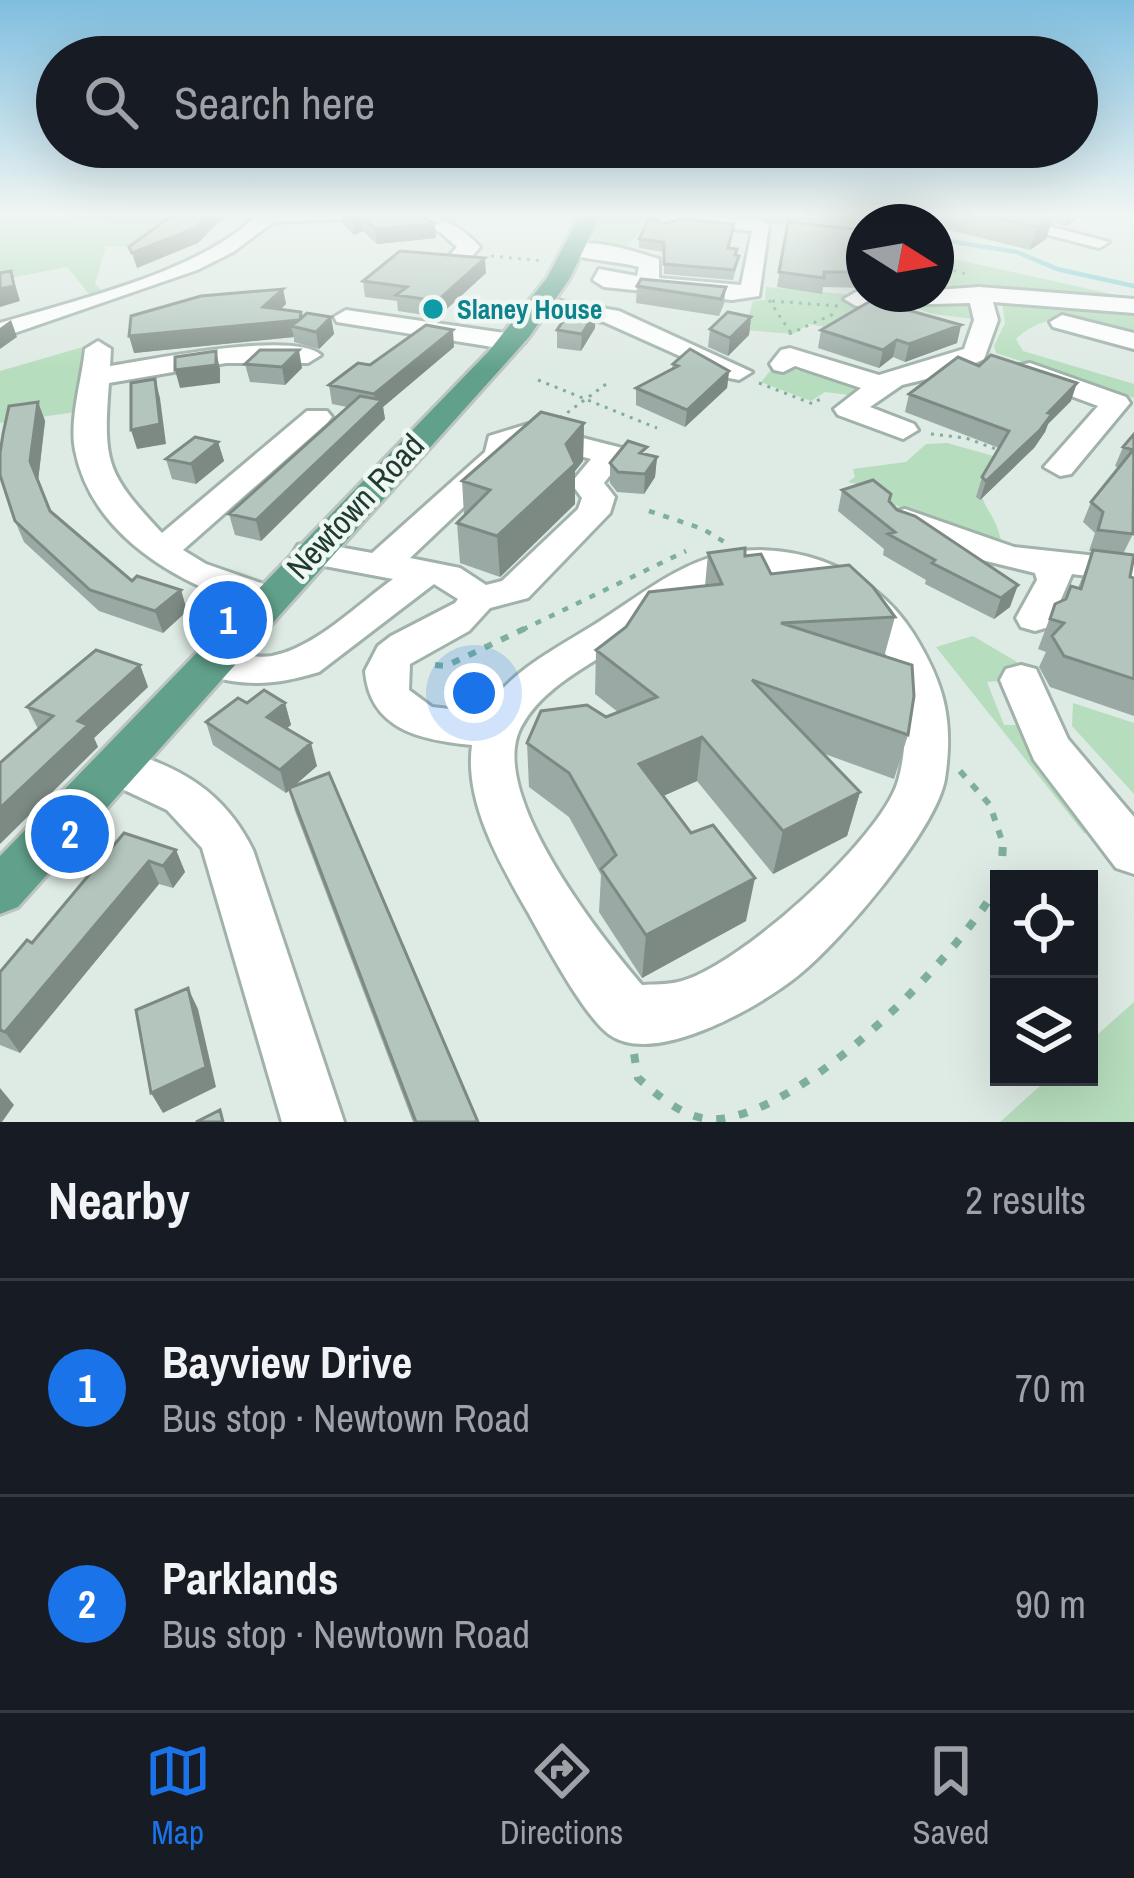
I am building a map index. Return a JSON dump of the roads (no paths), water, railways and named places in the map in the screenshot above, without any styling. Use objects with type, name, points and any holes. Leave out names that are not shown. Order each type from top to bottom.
[{"type":"main road","name":"Newtown Road","points":[[0,891],[512,342],[543,305],[567,265]]},
{"type":"street","points":[[0,331],[184,265]]},
{"type":"street","points":[[647,284],[651,265]]},
{"type":"street","points":[[607,274],[604,280],[744,293],[751,291],[756,265]]},
{"type":"street","points":[[848,409],[880,385],[950,365],[968,335],[986,320],[979,294]]},
{"type":"street","points":[[954,296],[1056,296],[1134,306]]},
{"type":"street","points":[[543,305],[610,316],[739,373]]},
{"type":"street","points":[[929,312],[968,335],[1116,403],[1060,466]]},
{"type":"street","points":[[346,317],[512,342]]},
{"type":"street","points":[[1062,322],[1134,341]]},
{"type":"street","points":[[788,351],[880,385]]},
{"type":"street","points":[[268,599],[193,572],[160,552],[104,490],[89,446],[96,363],[226,355],[308,356]]},
{"type":"street","points":[[820,399],[903,430]]},
{"type":"street","points":[[160,552],[317,417]]},
{"type":"street","points":[[380,566],[500,455],[500,442],[528,433],[610,455],[587,482],[599,497],[593,513],[515,590],[477,598],[467,616],[409,642],[391,659],[386,683],[400,710],[423,721],[496,730]]},
{"type":"street","points":[[905,519],[987,550],[1052,563],[1070,559],[1134,571]]},
{"type":"street","points":[[311,553],[462,581],[477,598]]},
{"type":"street","points":[[741,563],[804,566],[853,589],[890,628],[920,677],[926,714],[921,783],[890,843],[781,956],[687,1010],[629,1014],[587,966],[483,799],[496,730],[531,688],[609,627],[720,566],[741,563]]},
{"type":"street","points":[[1035,617],[1055,580],[1052,563]]},
{"type":"street","points":[[211,663],[266,672],[304,662],[425,573]]},
{"type":"street","points":[[1021,680],[1050,748],[1134,853]]},
{"type":"street","points":[[119,767],[155,776],[214,820],[228,850],[313,1122]]},
{"type":"waterway","points":[[1048,265],[1134,286]]},
{"type":"place","name":"Slaney House","points":[[433,309]]},
{"type":"place","name":"Bayview Drive","points":[[228,620]]},
{"type":"place","name":"Parklands","points":[[70,834]]}]
